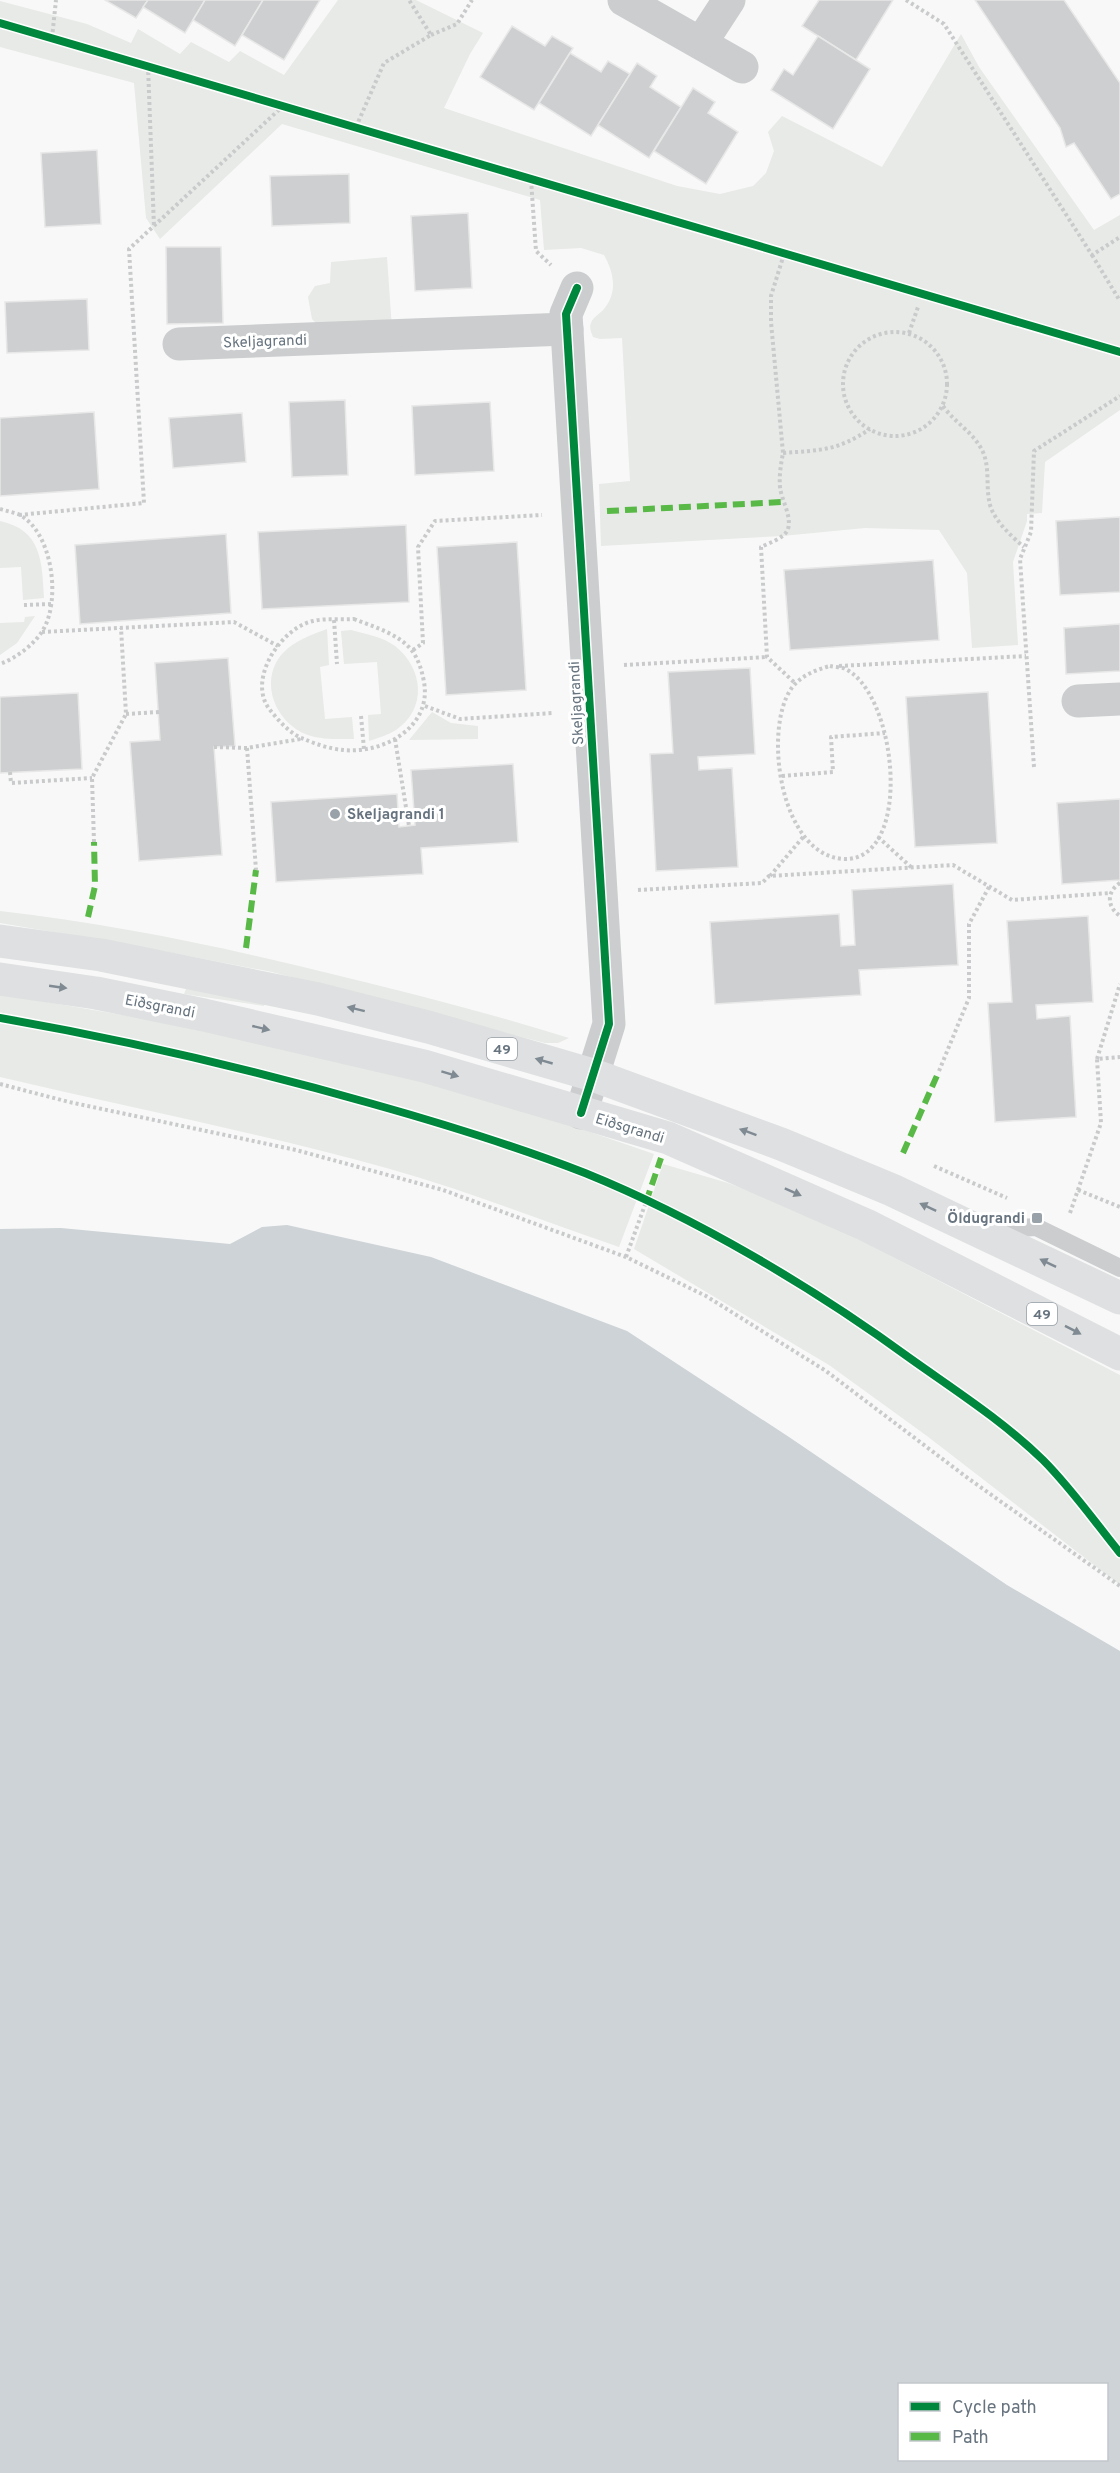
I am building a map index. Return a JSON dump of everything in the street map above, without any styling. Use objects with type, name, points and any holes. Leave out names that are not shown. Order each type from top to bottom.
[{"type":"main road","name":"49","points":[[0,941],[101,955],[318,999],[428,1027],[593,1075],[781,1144],[892,1190],[1120,1298]]},
{"type":"main road","name":"Eiðsgrandi","points":[[0,979],[96,993],[424,1066],[668,1138],[866,1225],[1120,1354]]},
{"type":"street","points":[[624,0],[742,67]]},
{"type":"street","points":[[701,43],[729,0]]},
{"type":"street","name":"Skeljagrandi","points":[[577,288],[566,314],[609,1024],[581,1113]]},
{"type":"street","name":"Skeljagrandi","points":[[179,344],[567,329]]},
{"type":"street","points":[[1078,701],[1120,699]]},
{"type":"lane","points":[[981,1231],[1036,1227],[1120,1268]]},
{"type":"path","points":[[52,38],[56,0]]},
{"type":"path","points":[[409,0],[430,35]]},
{"type":"path","points":[[356,127],[384,63],[430,35],[457,24],[472,0]]},
{"type":"path","points":[[906,0],[944,24],[1120,302]]},
{"type":"path","points":[[148,66],[154,227]]},
{"type":"path","points":[[531,180],[536,251],[577,288]]},
{"type":"path","points":[[1092,255],[1120,237]]},
{"type":"path","points":[[784,254],[771,296],[771,322],[783,453],[780,487],[788,516],[788,529],[782,536],[761,548],[767,657],[796,684]]},
{"type":"path","points":[[909,333],[918,307]]},
{"type":"path","points":[[887,332],[909,333],[934,349],[943,364],[947,386],[943,406],[933,420],[914,433],[886,435],[870,429],[852,414],[847,404],[843,386],[847,364],[856,349],[870,338],[887,332]]},
{"type":"path","points":[[1034,767],[1020,559],[1031,532],[1034,451],[1120,396]]},
{"type":"path","points":[[943,406],[950,416],[968,429],[983,452],[989,478],[989,502],[1009,535],[1024,547]]},
{"type":"path","points":[[783,453],[827,450],[849,443],[870,429]]},
{"type":"path","points":[[0,509],[19,515],[38,531],[52,576],[52,604],[42,632],[23,652],[0,664]]},
{"type":"path","points":[[19,515],[72,510]]},
{"type":"path","points":[[412,651],[423,643],[417,547],[435,521],[547,514]]},
{"type":"path","points":[[24,605],[52,604]]},
{"type":"path","points":[[334,620],[337,664]]},
{"type":"path","points":[[354,620],[390,633],[412,651],[421,668],[425,706],[410,728],[394,739],[364,749],[343,750],[302,739],[281,723],[266,705],[262,682],[269,656],[289,633],[312,621],[354,620]]},
{"type":"path","points":[[42,632],[234,622],[278,646]]},
{"type":"path","points":[[94,842],[92,778],[126,714],[121,628]]},
{"type":"path","points":[[830,666],[844,669],[856,677],[870,695],[879,712],[885,733],[891,785],[887,815],[878,837],[867,851],[843,859],[817,848],[804,836],[787,804],[779,739],[784,703],[796,684],[807,674],[830,666],[1026,656]]},
{"type":"path","points":[[588,668],[767,657]]},
{"type":"path","points":[[425,706],[460,719],[590,711]]},
{"type":"path","points":[[126,714],[159,712]]},
{"type":"path","points":[[361,716],[364,749]]},
{"type":"path","points":[[782,776],[833,772],[831,737],[885,733]]},
{"type":"path","points":[[214,747],[247,748],[302,739]]},
{"type":"path","points":[[394,739],[409,826]]},
{"type":"path","points":[[247,748],[256,870]]},
{"type":"path","points":[[10,772],[11,783],[92,778]]},
{"type":"path","points":[[601,892],[762,883],[804,836]]},
{"type":"path","points":[[878,837],[913,868]]},
{"type":"path","points":[[769,876],[953,865],[1012,900],[1110,893],[1120,883]]},
{"type":"path","points":[[939,1071],[969,998],[969,924],[989,887]]},
{"type":"path","points":[[1110,893],[1111,907],[1120,916]]},
{"type":"path","points":[[1068,1218],[1101,1123],[1097,1059],[1120,984]]},
{"type":"path","points":[[1114,1006],[1120,1007]]},
{"type":"path","points":[[1097,1059],[1120,1058]]},
{"type":"path","points":[[0,1084],[69,1102],[296,1150],[431,1187],[626,1257],[706,1296],[826,1371],[969,1479],[1120,1586]]},
{"type":"path","points":[[1078,1190],[1120,1208]]},
{"type":"path","points":[[636,1197],[655,1206]]},
{"type":"path","points":[[626,1257],[646,1202]]},
{"type":"shaded area","points":[[338,0],[416,0],[483,33],[470,54],[444,108],[677,186],[720,194],[753,186],[766,173],[774,151],[768,132],[782,116],[882,167],[961,34],[979,67],[1094,230],[1120,215],[1120,410],[1045,462],[1042,513],[1027,514],[1027,521],[1013,562],[1018,645],[972,648],[967,573],[939,530],[865,528],[782,536],[601,546],[599,484],[630,481],[622,338],[593,337],[590,328],[592,321],[604,309],[611,296],[612,276],[604,255],[581,248],[544,250],[540,200],[282,124],[160,239],[146,218],[134,83],[0,47],[0,1],[87,24],[131,43],[138,29],[180,54],[191,42],[229,62],[240,51],[284,75]]},
{"type":"shaded area","points":[[387,257],[392,329],[319,326],[312,319],[308,297],[315,286],[330,283],[331,262]]},
{"type":"shaded area","points":[[0,521],[14,525],[32,540],[40,560],[44,598],[23,600],[21,567],[0,568]]},
{"type":"shaded area","points":[[35,616],[17,643],[0,655],[0,623],[24,622],[25,617]]},
{"type":"shaded area","points":[[327,629],[329,665],[320,667],[325,719],[352,717],[354,739],[325,738],[308,735],[296,729],[279,711],[271,688],[276,664],[283,653],[309,636]]},
{"type":"shaded area","points":[[351,630],[380,638],[395,646],[412,666],[418,689],[413,711],[406,721],[393,732],[369,741],[368,715],[381,714],[377,662],[344,664],[341,631]]},
{"type":"shaded area","points":[[432,712],[451,723],[478,726],[478,739],[409,740]]},
{"type":"shaded area","points":[[0,911],[129,930],[256,956],[455,1005],[569,1038],[558,1043],[545,1043],[272,972],[0,923]]},
{"type":"shaded area","points":[[189,981],[266,997],[264,1006],[184,994]]},
{"type":"shaded area","points":[[0,994],[239,1035],[471,1091],[654,1154],[619,1247],[477,1196],[390,1169],[245,1132],[0,1077]]},
{"type":"shaded area","points":[[663,1164],[728,1183],[808,1213],[1120,1375],[1120,1585],[927,1436],[829,1365],[634,1249]]},
{"type":"shaded area","points":[[287,1225],[431,1257],[627,1331],[789,1437],[1007,1585],[1120,1651],[1120,2473],[0,2473],[0,1229],[61,1228],[230,1244],[262,1227]]},
{"type":"building","points":[[105,0],[148,0],[136,18]]},
{"type":"building","points":[[148,0],[205,0],[185,33],[143,7]]},
{"type":"building","points":[[205,0],[263,0],[235,46],[193,20]]},
{"type":"building","points":[[263,0],[320,0],[284,60],[242,35]]},
{"type":"building","points":[[819,0],[893,0],[856,60],[802,26]]},
{"type":"building","points":[[975,0],[1064,0],[1120,83],[1120,194],[1111,199],[1074,143],[1066,147],[1060,128]]},
{"type":"building","points":[[512,26],[545,46],[552,36],[573,48],[534,110],[480,77]]},
{"type":"building","points":[[818,36],[870,69],[833,129],[771,90],[784,69],[793,75]]},
{"type":"building","points":[[570,53],[601,72],[608,61],[630,74],[591,136],[539,103]]},
{"type":"building","points":[[637,63],[657,76],[650,87],[681,107],[649,158],[598,125]]},
{"type":"building","points":[[693,88],[715,102],[708,113],[738,132],[706,184],[654,151]]},
{"type":"building","points":[[97,150],[101,224],[45,227],[41,153]]},
{"type":"building","points":[[349,174],[350,223],[272,226],[270,176]]},
{"type":"building","points":[[468,213],[472,288],[415,291],[411,216]]},
{"type":"building","points":[[166,247],[221,247],[223,323],[167,324]]},
{"type":"building","points":[[87,299],[89,350],[7,353],[5,302]]},
{"type":"building","points":[[345,400],[348,475],[292,477],[289,402]]},
{"type":"building","points":[[490,402],[494,471],[415,475],[412,406]]},
{"type":"building","points":[[94,412],[99,489],[0,496],[0,418]]},
{"type":"building","points":[[242,413],[246,462],[173,468],[169,418]]},
{"type":"building","points":[[1120,517],[1120,592],[1060,595],[1056,521]]},
{"type":"building","points":[[406,525],[409,602],[262,609],[258,532]]},
{"type":"building","points":[[226,534],[231,613],[80,624],[75,545]]},
{"type":"building","points":[[517,542],[526,690],[446,695],[437,547]]},
{"type":"building","points":[[933,560],[939,640],[790,650],[784,570]]},
{"type":"building","points":[[1120,624],[1120,671],[1066,674],[1064,628]]},
{"type":"building","points":[[228,658],[235,746],[214,747],[222,855],[139,861],[130,742],[160,740],[155,663]]},
{"type":"building","points":[[750,668],[755,754],[698,757],[699,770],[732,768],[738,867],[656,871],[650,754],[673,753],[668,672]]},
{"type":"building","points":[[988,692],[997,843],[915,847],[906,697]]},
{"type":"building","points":[[78,693],[82,769],[0,773],[0,697]]},
{"type":"building","name":"Skeljagrandi 1","points":[[513,764],[518,842],[421,848],[423,874],[276,882],[271,802],[397,794],[399,827],[415,825],[411,770]]},
{"type":"building","points":[[1120,799],[1120,880],[1062,884],[1057,803]]},
{"type":"building","points":[[953,884],[958,965],[859,970],[861,995],[715,1004],[710,922],[839,914],[841,946],[855,945],[852,890]]},
{"type":"building","points":[[1088,916],[1093,1002],[1036,1005],[1037,1019],[1070,1016],[1076,1117],[995,1122],[988,1003],[1012,1002],[1007,921]]},
{"type":"marked path","points":[[607,511],[783,502]]},
{"type":"marked path","points":[[88,917],[95,886],[94,842]]},
{"type":"marked path","points":[[246,948],[256,870]]},
{"type":"marked path","points":[[903,1153],[939,1071]]},
{"type":"marked path","points":[[646,1202],[661,1158]]},
{"type":"cycle path","points":[[0,23],[1120,352]]},
{"type":"cycle path","points":[[577,288],[566,314],[609,1024],[581,1113]]},
{"type":"cycle path","points":[[0,1018],[188,1056],[400,1112],[559,1163],[669,1211],[753,1256],[835,1306],[996,1419],[1043,1460],[1120,1553]]},
{"type":"place","name":"Skeljagrandi 1","points":[[335,814]]},
{"type":"place","name":"Öldugrandi","points":[[1037,1218]]}]
